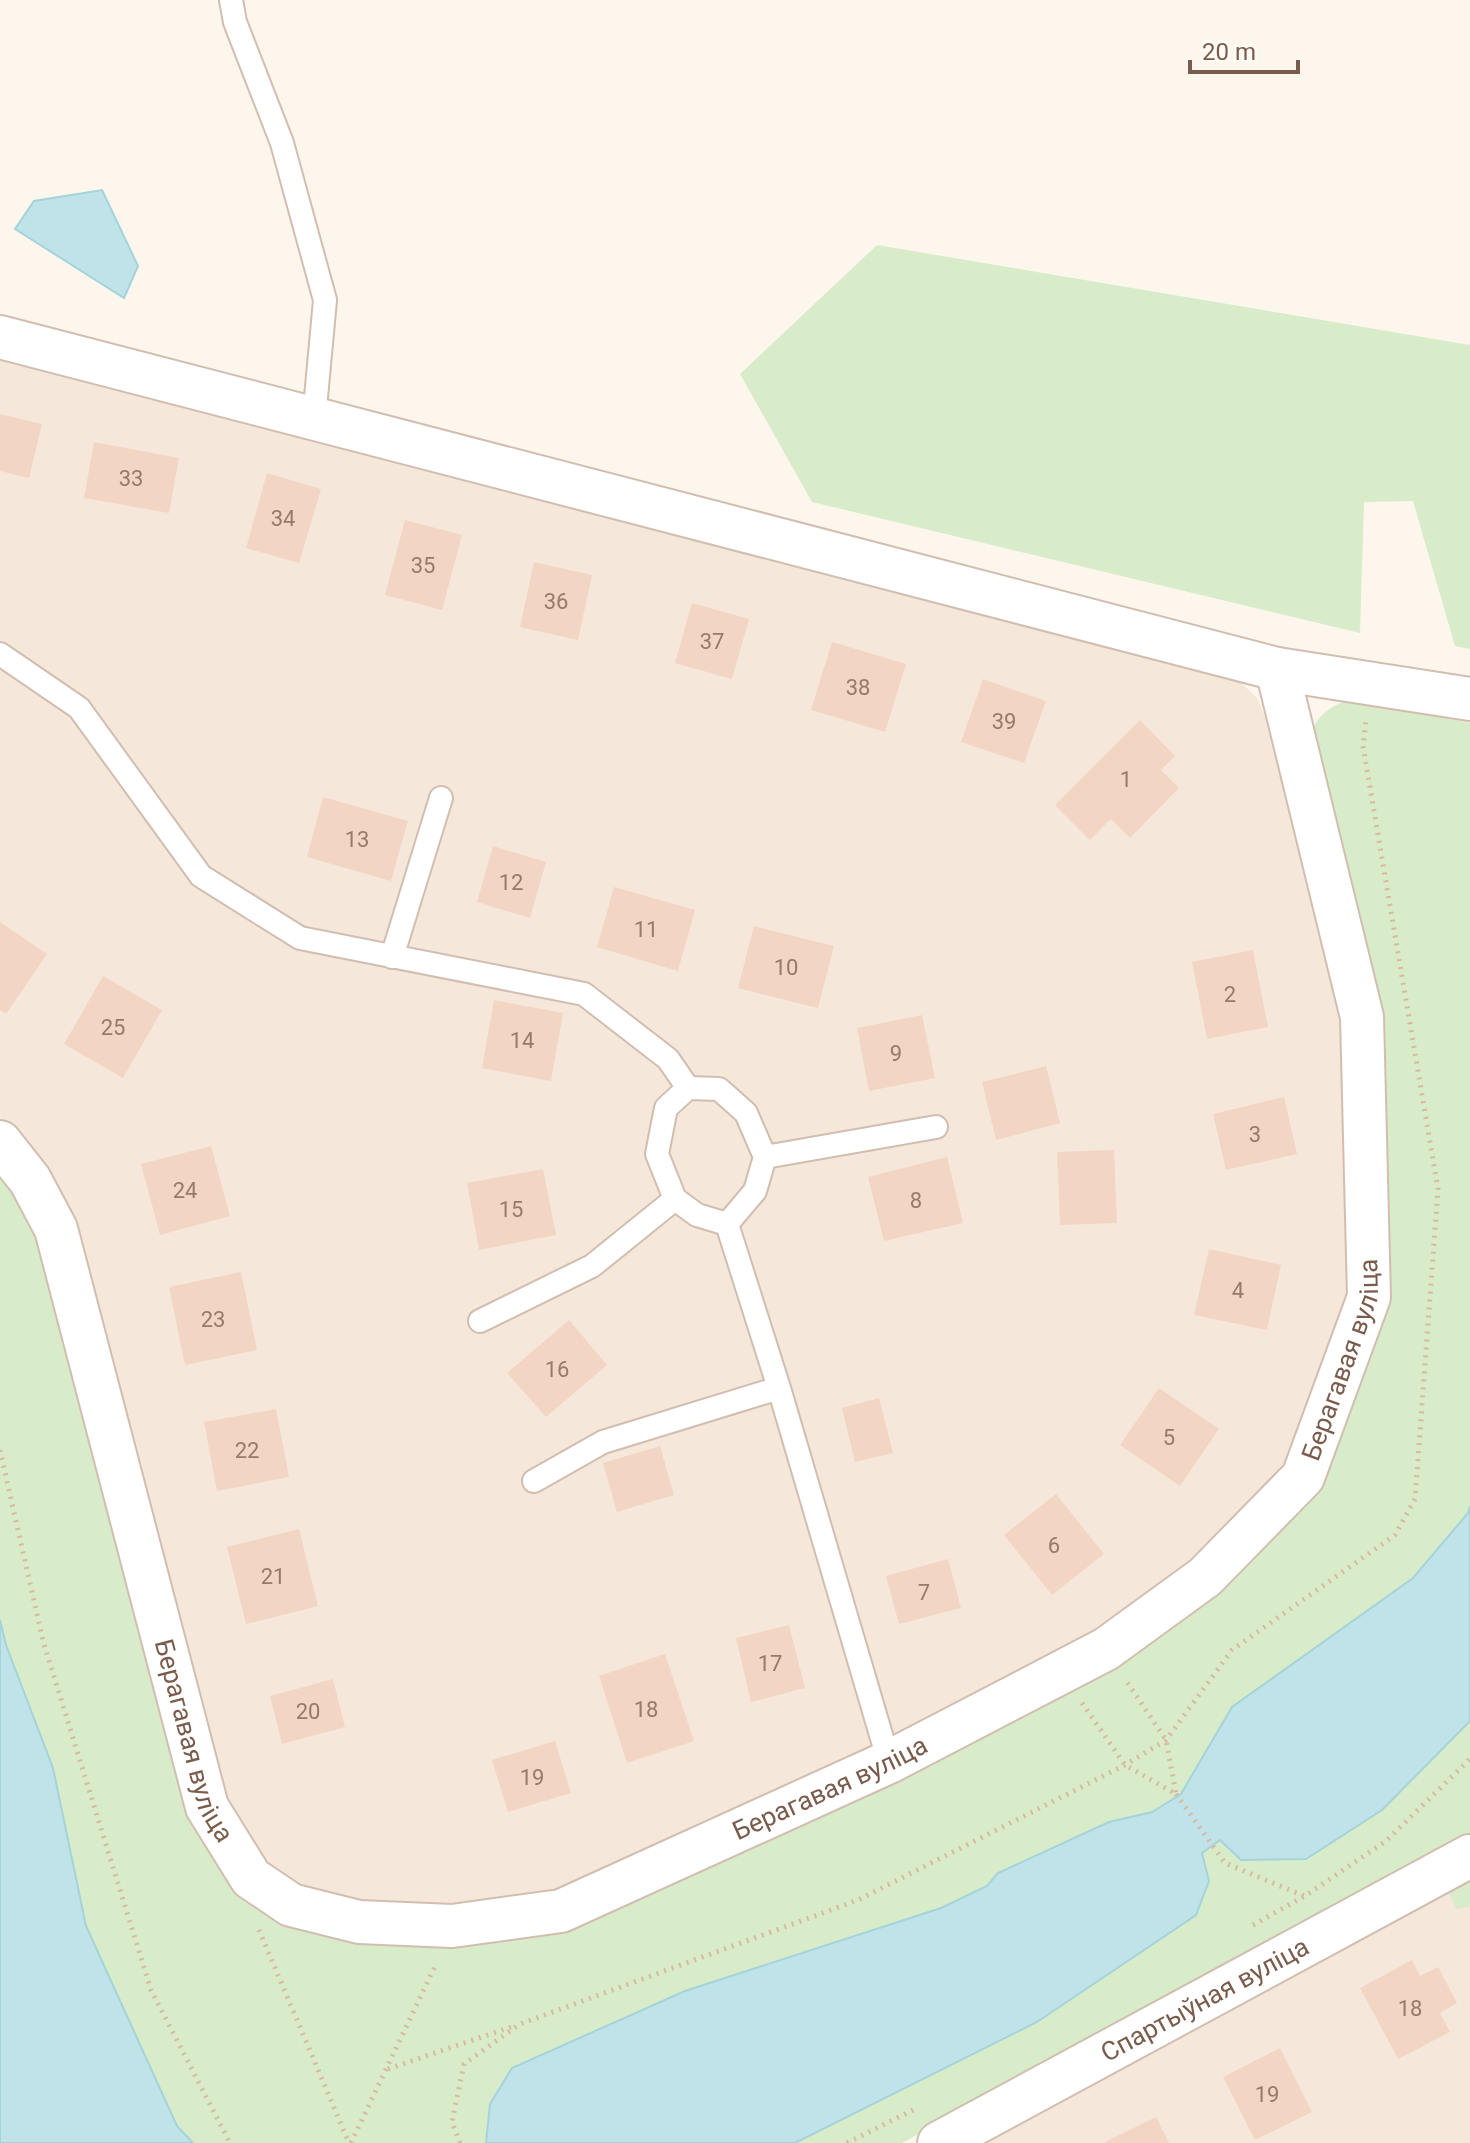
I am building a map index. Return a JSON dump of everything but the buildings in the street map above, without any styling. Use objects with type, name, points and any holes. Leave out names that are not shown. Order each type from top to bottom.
[{"type":"street","points":[[0,337],[1277,669],[1470,699]]},
{"type":"street","name":"Берагавая вуліца","points":[[0,1142],[30,1180],[56,1229],[207,1807],[251,1878],[291,1905],[359,1922],[452,1926],[561,1911],[889,1762],[1106,1649],[1205,1577],[1303,1477],[1369,1297],[1362,1017],[1277,669]]},
{"type":"street","name":"Спартыўная вуліца","points":[[939,2143],[1470,1856]]},
{"type":"lane","points":[[231,0],[235,22],[282,143],[325,300],[314,419]]},
{"type":"lane","points":[[0,654],[79,708],[201,876],[300,938],[584,994],[668,1059],[688,1088]]},
{"type":"lane","points":[[392,957],[441,798]]},
{"type":"lane","points":[[688,1088],[719,1089],[746,1113],[765,1157],[755,1191],[727,1224],[697,1215],[675,1199],[657,1154],[666,1108],[688,1088]]},
{"type":"lane","points":[[765,1157],[936,1127]]},
{"type":"lane","points":[[480,1321],[592,1266],[675,1199]]},
{"type":"lane","points":[[727,1224],[779,1388],[889,1762]]},
{"type":"lane","points":[[534,1481],[603,1442],[779,1388]]},
{"type":"path","points":[[387,2069],[520,2024],[858,1900],[1125,1765],[1166,1740],[1232,1650],[1395,1535],[1415,1499],[1438,1189],[1363,746],[1370,683]]},
{"type":"path","points":[[0,1450],[43,1641],[151,1990],[230,2143]]},
{"type":"path","points":[[1106,1649],[1166,1740],[1176,1794],[1225,1863],[1305,1896]]},
{"type":"path","points":[[1060,1673],[1125,1765],[1176,1794]]},
{"type":"path","points":[[1250,1927],[1305,1896],[1386,1841],[1470,1759]]},
{"type":"path","points":[[251,1878],[243,1893],[350,2143]]},
{"type":"path","points":[[350,2143],[452,1926]]},
{"type":"path","points":[[460,2143],[452,2122],[464,2064],[520,2024]]},
{"type":"path","points":[[847,2143],[925,2104]]},
{"type":"shaded area","points":[[0,353],[1233,675],[1257,698],[1271,731],[1348,1019],[1356,1295],[1292,1467],[1194,1565],[1098,1635],[848,1763],[556,1895],[454,1910],[363,1907],[296,1891],[258,1865],[222,1801],[44,1171],[0,1117]]},
{"type":"shaded area","points":[[1470,1871],[1470,2143],[969,2143]]},
{"type":"green space","points":[[877,245],[1470,345],[1470,649],[1455,646],[1413,501],[1364,502],[1360,633],[812,502],[740,374]]},
{"type":"green space","points":[[1350,699],[1470,723],[1470,1836],[902,2143],[193,2143],[177,2126],[86,1926],[53,1768],[6,1645],[0,1620],[0,1169],[40,1237],[243,1893],[566,1925],[1215,1587],[1382,1301],[1309,738],[1324,713]]},
{"type":"green space","points":[[1470,1871],[1470,1907],[1456,1909],[1448,1891]]},
{"type":"water","points":[[102,190],[138,266],[124,298],[15,229],[34,201]]},
{"type":"water","points":[[1470,1506],[1470,1721],[1382,1810],[1306,1859],[1241,1860],[1220,1840],[1202,1853],[1209,1881],[1196,1915],[1037,2022],[795,2143],[486,2143],[490,2104],[512,2068],[685,1991],[941,1908],[987,1886],[998,1873],[1109,1822],[1152,1812],[1181,1794],[1232,1707],[1413,1578],[1468,1513]]},
{"type":"water","points":[[0,1620],[6,1645],[53,1768],[86,1926],[177,2126],[193,2143],[0,2143]]}]
